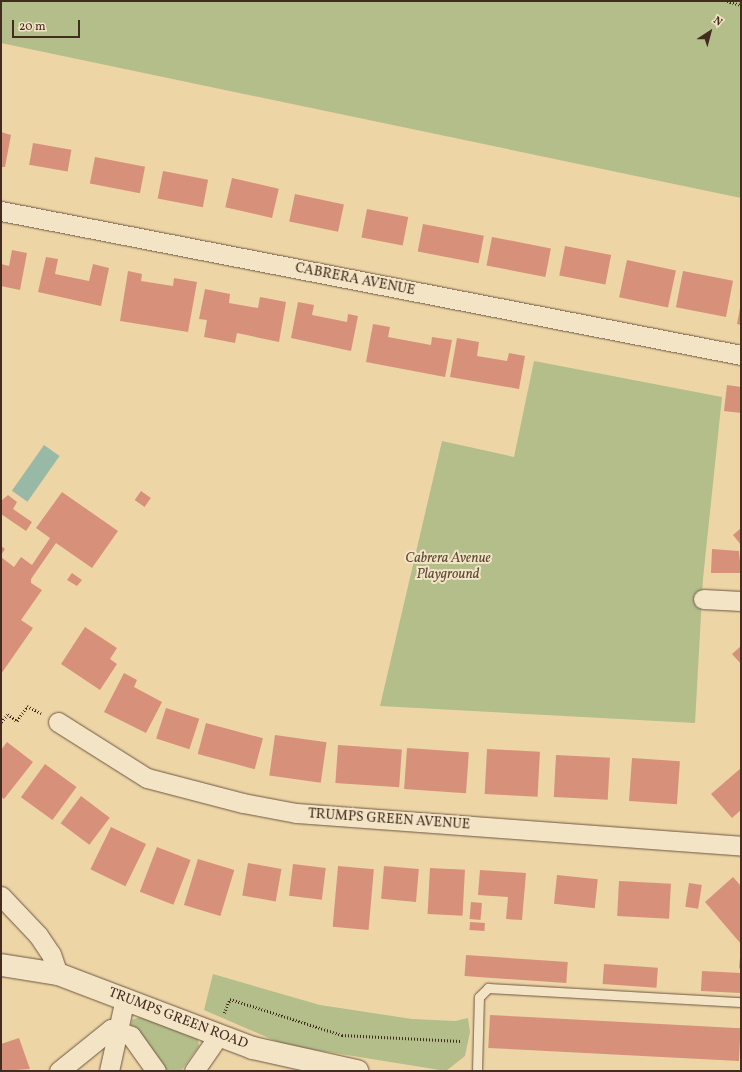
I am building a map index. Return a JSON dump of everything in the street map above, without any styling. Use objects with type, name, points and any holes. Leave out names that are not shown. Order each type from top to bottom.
[{"type":"street","name":"CABRERA AVENUE","points":[[1,211],[741,355]]},
{"type":"street","points":[[703,599],[741,601]]},
{"type":"street","name":"TRUMPS GREEN AVENUE","points":[[58,722],[147,778],[243,803],[296,813],[741,846]]},
{"type":"street","points":[[1,896],[38,936],[51,954],[58,974]]},
{"type":"street","name":"TRUMPS GREEN ROAD","points":[[1,966],[58,974],[125,998],[218,1035],[287,1058],[357,1071]]},
{"type":"street","points":[[109,1071],[120,1030],[125,998]]},
{"type":"street","points":[[59,1071],[102,1033],[120,1030],[131,1036],[156,1071]]},
{"type":"street","points":[[194,1071],[218,1035]]},
{"type":"lane","points":[[477,1071],[479,997],[493,987],[741,1002]]},
{"type":"path","points":[[727,1],[741,5]]},
{"type":"path","points":[[1,722],[8,714],[17,721],[27,706],[58,722]]},
{"type":"path","points":[[218,1035],[230,999],[342,1035],[478,1041]]},
{"type":"green space","points":[[1,1],[741,1],[741,198],[1,43]]},
{"type":"green space","name":"Cabrera Avenue Playground","points":[[534,361],[722,397],[703,579],[695,723],[380,706],[442,441],[514,457]]},
{"type":"green space","points":[[213,974],[320,1005],[412,1019],[455,1021],[468,1018],[470,1032],[465,1056],[446,1071],[285,1045],[204,1010]]},
{"type":"green space","points":[[140,1017],[198,1039],[199,1046],[181,1071],[163,1071],[131,1028],[132,1020]]},
{"type":"shaded area","points":[[44,445],[60,456],[27,502],[12,491]]},
{"type":"building","points":[[1,132],[11,135],[5,167],[1,167]]},
{"type":"building","points":[[33,143],[71,150],[68,171],[29,165]]},
{"type":"building","points":[[95,157],[145,167],[140,193],[90,184]]},
{"type":"building","points":[[163,171],[208,180],[203,207],[158,198]]},
{"type":"building","points":[[232,178],[279,189],[272,218],[225,207]]},
{"type":"building","points":[[295,194],[344,204],[338,232],[289,221]]},
{"type":"building","points":[[367,209],[408,217],[403,245],[361,237]]},
{"type":"building","points":[[423,224],[484,236],[479,263],[418,251]]},
{"type":"building","points":[[492,237],[551,248],[545,277],[486,265]]},
{"type":"building","points":[[565,246],[611,255],[605,284],[559,275]]},
{"type":"building","points":[[12,250],[27,253],[20,290],[1,286],[1,264],[9,266]]},
{"type":"building","points":[[46,257],[58,259],[55,274],[89,281],[93,264],[109,268],[101,306],[38,292]]},
{"type":"building","points":[[627,260],[676,270],[668,308],[619,297]]},
{"type":"building","points":[[128,271],[142,274],[141,281],[173,286],[174,278],[197,282],[188,332],[120,321]]},
{"type":"building","points":[[683,271],[733,281],[726,317],[676,307]]},
{"type":"building","points":[[205,289],[230,294],[229,303],[258,308],[260,297],[286,302],[279,342],[237,333],[235,343],[204,337],[207,320],[199,319]]},
{"type":"building","points":[[298,302],[314,305],[312,315],[347,322],[348,314],[358,316],[351,351],[291,338]]},
{"type":"building","points":[[741,308],[741,325],[737,324]]},
{"type":"building","points":[[373,324],[390,327],[388,337],[431,345],[432,337],[452,340],[445,377],[366,362]]},
{"type":"building","points":[[457,338],[479,342],[477,356],[507,361],[509,353],[525,356],[519,389],[450,377]]},
{"type":"building","points":[[727,385],[741,387],[741,413],[724,411]]},
{"type":"building","points":[[141,491],[151,498],[145,507],[135,500]]},
{"type":"building","points":[[62,492],[118,531],[92,568],[56,543],[31,579],[31,583],[42,590],[21,620],[33,628],[1,674],[1,557],[14,567],[21,557],[32,565],[50,538],[36,528]]},
{"type":"building","points":[[8,495],[17,502],[13,509],[32,522],[26,531],[1,514],[1,501]]},
{"type":"building","points":[[741,528],[741,545],[733,535]]},
{"type":"building","points":[[1,546],[5,549],[1,555]]},
{"type":"building","points":[[712,549],[739,551],[741,573],[711,573]]},
{"type":"building","points":[[72,573],[82,580],[77,586],[67,580]]},
{"type":"building","points":[[85,627],[117,648],[110,659],[117,664],[100,690],[61,664]]},
{"type":"building","points":[[741,646],[741,664],[732,654]]},
{"type":"building","points":[[124,673],[137,680],[134,687],[162,702],[146,733],[104,712]]},
{"type":"building","points":[[166,708],[199,719],[189,749],[156,738]]},
{"type":"building","points":[[206,723],[263,738],[255,769],[198,754]]},
{"type":"building","points":[[275,735],[326,742],[321,783],[269,776]]},
{"type":"building","points":[[7,742],[33,762],[4,799],[1,797],[1,750]]},
{"type":"building","points":[[338,745],[402,749],[399,787],[335,783]]},
{"type":"building","points":[[407,748],[469,752],[466,793],[404,789]]},
{"type":"building","points":[[487,749],[540,752],[538,797],[485,794]]},
{"type":"building","points":[[556,755],[610,758],[608,800],[554,797]]},
{"type":"building","points":[[632,758],[680,761],[677,804],[629,801]]},
{"type":"building","points":[[45,764],[77,787],[52,820],[21,797]]},
{"type":"building","points":[[741,768],[741,810],[732,818],[711,794]]},
{"type":"building","points":[[81,796],[110,818],[89,845],[61,823]]},
{"type":"building","points":[[111,827],[146,844],[125,886],[90,869]]},
{"type":"building","points":[[157,847],[191,860],[173,905],[140,892]]},
{"type":"building","points":[[198,859],[234,870],[220,916],[184,905]]},
{"type":"building","points":[[248,863],[281,869],[276,901],[242,895]]},
{"type":"building","points":[[293,864],[326,868],[322,900],[289,896]]},
{"type":"building","points":[[338,866],[374,869],[369,930],[333,927]]},
{"type":"building","points":[[384,866],[419,869],[416,902],[381,899]]},
{"type":"building","points":[[430,868],[465,870],[463,916],[428,914]]},
{"type":"building","points":[[480,870],[526,873],[522,920],[506,919],[508,897],[478,895]]},
{"type":"building","points":[[557,875],[598,879],[595,908],[554,904]]},
{"type":"building","points":[[733,877],[741,886],[741,944],[705,902]]},
{"type":"building","points":[[619,881],[671,884],[669,919],[617,916]]},
{"type":"building","points":[[689,883],[702,885],[698,909],[685,907]]},
{"type":"building","points":[[471,902],[482,903],[480,920],[470,919]]},
{"type":"building","points":[[470,922],[485,923],[484,931],[469,930]]},
{"type":"building","points":[[466,955],[568,962],[566,983],[465,976]]},
{"type":"building","points":[[741,957],[741,969],[739,968]]},
{"type":"building","points":[[604,964],[658,968],[656,988],[603,984]]},
{"type":"building","points":[[702,971],[741,973],[740,993],[701,991]]},
{"type":"building","points":[[490,1015],[741,1028],[739,1061],[488,1048]]},
{"type":"building","points":[[19,1038],[30,1069],[1,1071],[1,1044]]}]
